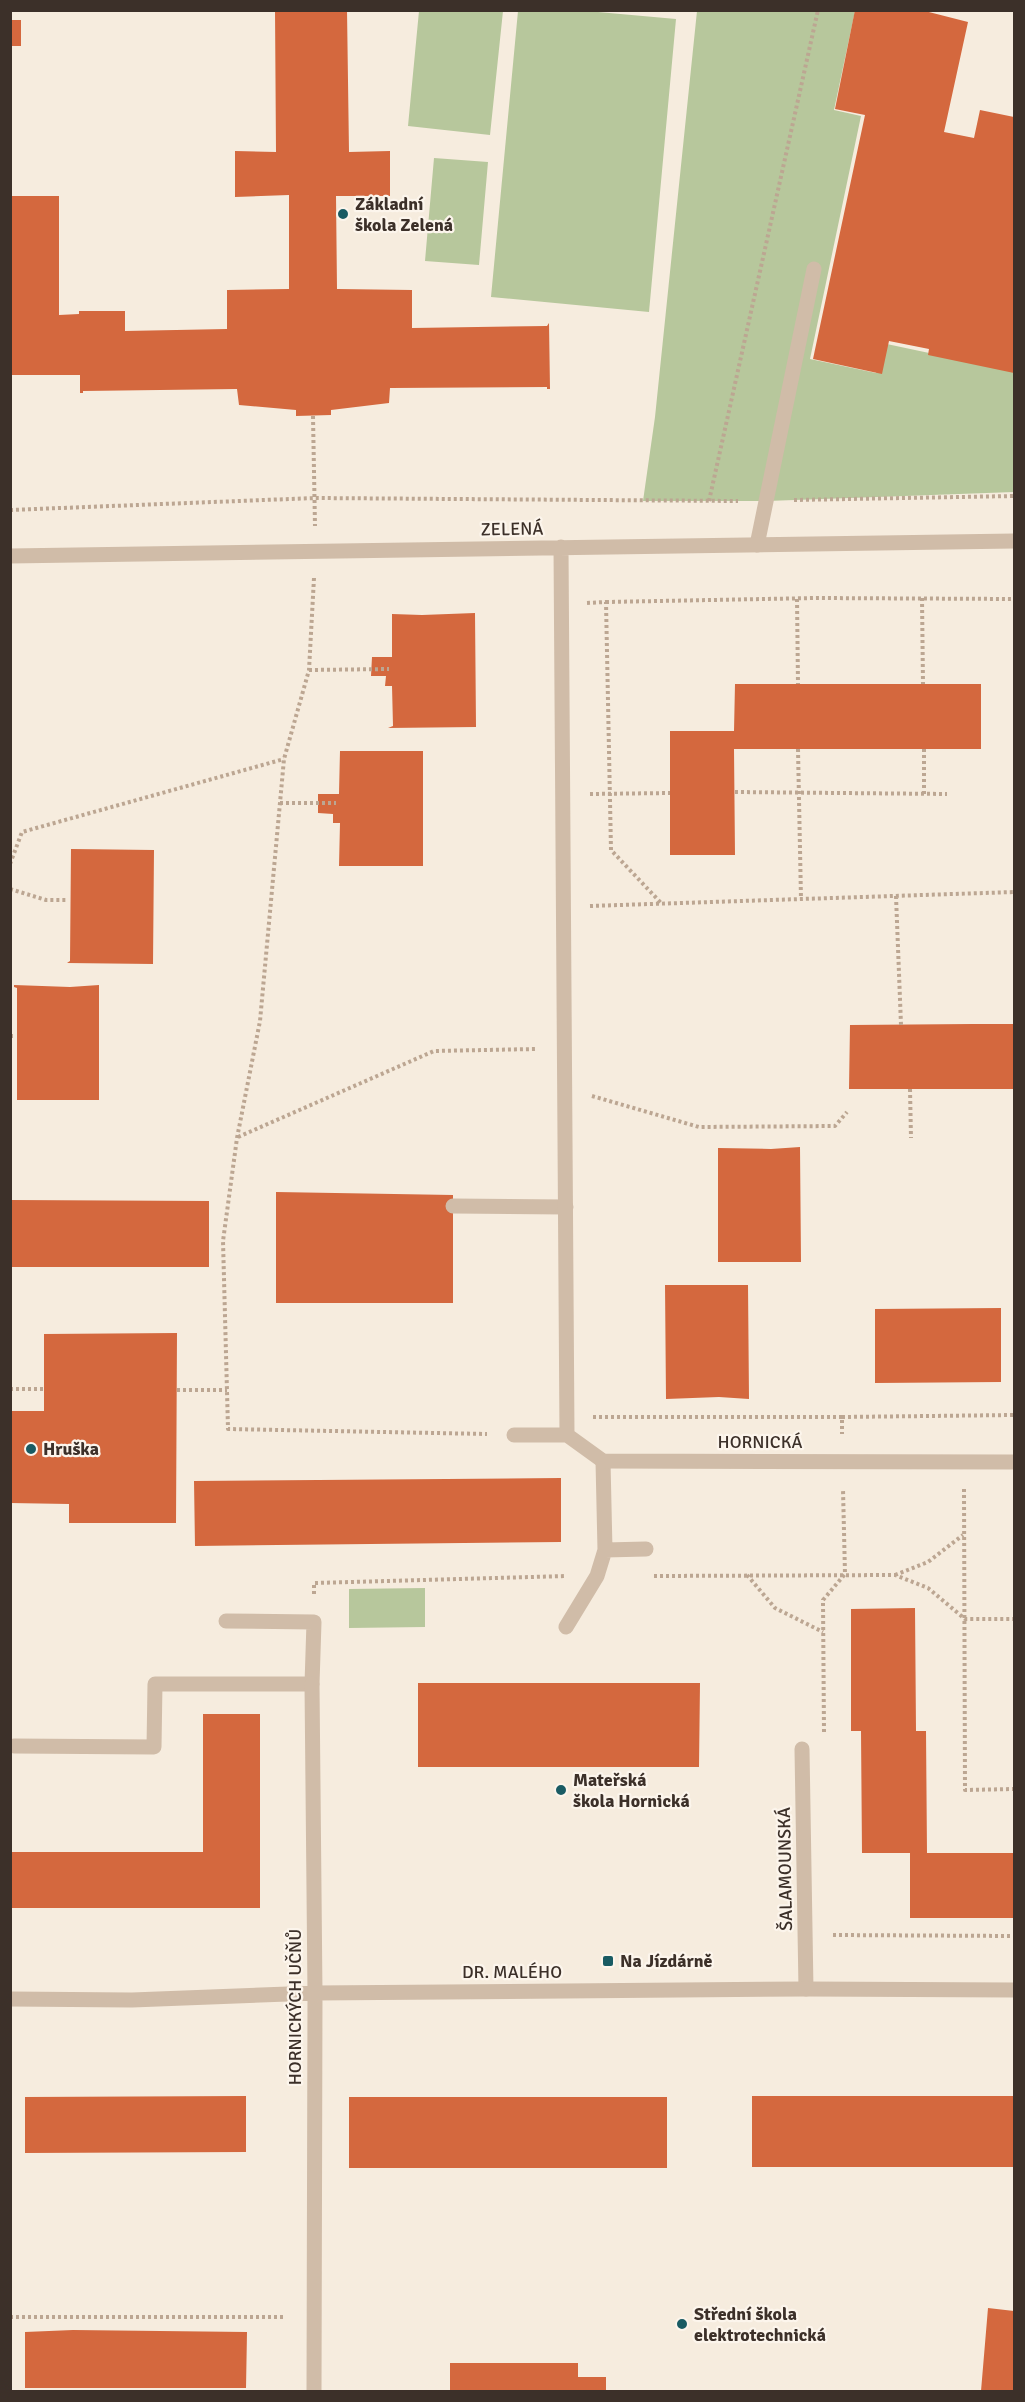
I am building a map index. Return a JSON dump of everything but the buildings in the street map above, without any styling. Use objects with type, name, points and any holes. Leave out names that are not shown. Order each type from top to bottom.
[{"type":"street","points":[[757,545],[814,269]]},
{"type":"street","name":"ZELENÁ","points":[[10,556],[1014,541]]},
{"type":"street","points":[[561,548],[567,1435]]},
{"type":"street","points":[[453,1206],[566,1207]]},
{"type":"street","points":[[514,1435],[567,1435],[603,1461],[605,1550],[597,1576],[566,1627]]},
{"type":"street","name":"HORNICKÁ","points":[[603,1461],[1014,1462]]},
{"type":"street","points":[[605,1550],[646,1549]]},
{"type":"street","points":[[226,1621],[314,1622]]},
{"type":"street","name":"HORNICKÝCH UČŇŮ","points":[[314,1622],[312,1684],[315,1993],[314,2391]]},
{"type":"street","points":[[14,1746],[154,1748],[155,1684],[312,1684]]},
{"type":"street","name":"ŠALAMOUNSKÁ","points":[[802,1749],[806,1989]]},
{"type":"street","name":"DR. MALÉHO","points":[[10,2000],[132,2000],[315,1993],[806,1989],[1014,1990]]},
{"type":"path","points":[[709,501],[818,10]]},
{"type":"path","points":[[313,416],[315,552],[309,670],[284,759],[260,1021],[237,1138],[223,1241],[228,1429],[514,1435]]},
{"type":"path","points":[[10,510],[315,498],[767,501],[1014,496]]},
{"type":"path","points":[[922,598],[923,684]]},
{"type":"path","points":[[561,604],[797,599],[1014,599]]},
{"type":"path","points":[[797,599],[798,684]]},
{"type":"path","points":[[606,602],[611,850],[662,904]]},
{"type":"path","points":[[309,670],[388,669]]},
{"type":"path","points":[[798,749],[801,899]]},
{"type":"path","points":[[924,749],[924,794]]},
{"type":"path","points":[[10,864],[22,832],[284,759]]},
{"type":"path","points":[[735,792],[947,794]]},
{"type":"path","points":[[562,795],[669,793]]},
{"type":"path","points":[[280,803],[336,803]]},
{"type":"path","points":[[10,888],[46,900],[68,900]]},
{"type":"path","points":[[562,907],[1014,892]]},
{"type":"path","points":[[896,896],[901,1025]]},
{"type":"path","points":[[237,1138],[434,1051],[564,1049]]},
{"type":"path","points":[[565,1089],[699,1127],[835,1126],[847,1112]]},
{"type":"path","points":[[910,1089],[910,1138]]},
{"type":"path","points":[[10,1389],[44,1389]]},
{"type":"path","points":[[177,1390],[227,1390]]},
{"type":"path","points":[[567,1417],[842,1417],[1014,1414]]},
{"type":"path","points":[[824,1737],[824,1600],[845,1574],[842,1417]]},
{"type":"path","points":[[964,1462],[965,1790],[1014,1789]]},
{"type":"path","points":[[895,1575],[928,1562],[964,1534]]},
{"type":"path","points":[[747,1575],[776,1608],[823,1632]]},
{"type":"path","points":[[643,1576],[895,1575],[928,1588],[964,1619],[1014,1619]]},
{"type":"path","points":[[314,1622],[314,1583],[597,1576]]},
{"type":"path","points":[[827,1935],[1014,1936]]},
{"type":"path","points":[[10,2317],[314,2317]]},
{"type":"green space","points":[[419,11],[503,11],[490,135],[408,126]]},
{"type":"green space","points":[[518,11],[587,11],[676,19],[649,312],[491,297]]},
{"type":"green space","points":[[697,11],[855,11],[834,110],[861,116],[810,359],[876,373],[882,343],[1014,371],[1014,492],[767,501],[643,501],[655,417]]},
{"type":"green space","points":[[434,158],[488,162],[479,265],[425,261]]},
{"type":"green space","points":[[425,1588],[425,1627],[349,1628],[349,1589]]},
{"type":"place","name":"Základní škola Zelená","points":[[343,214]]},
{"type":"place","name":"Hruška","points":[[31,1449]]},
{"type":"place","name":"Mateřská škola Hornická","points":[[561,1790]]},
{"type":"place","name":"Na Jízdárně","points":[[608,1961]]},
{"type":"place","name":"Střední škola elektrotechnická","points":[[682,2324]]}]
